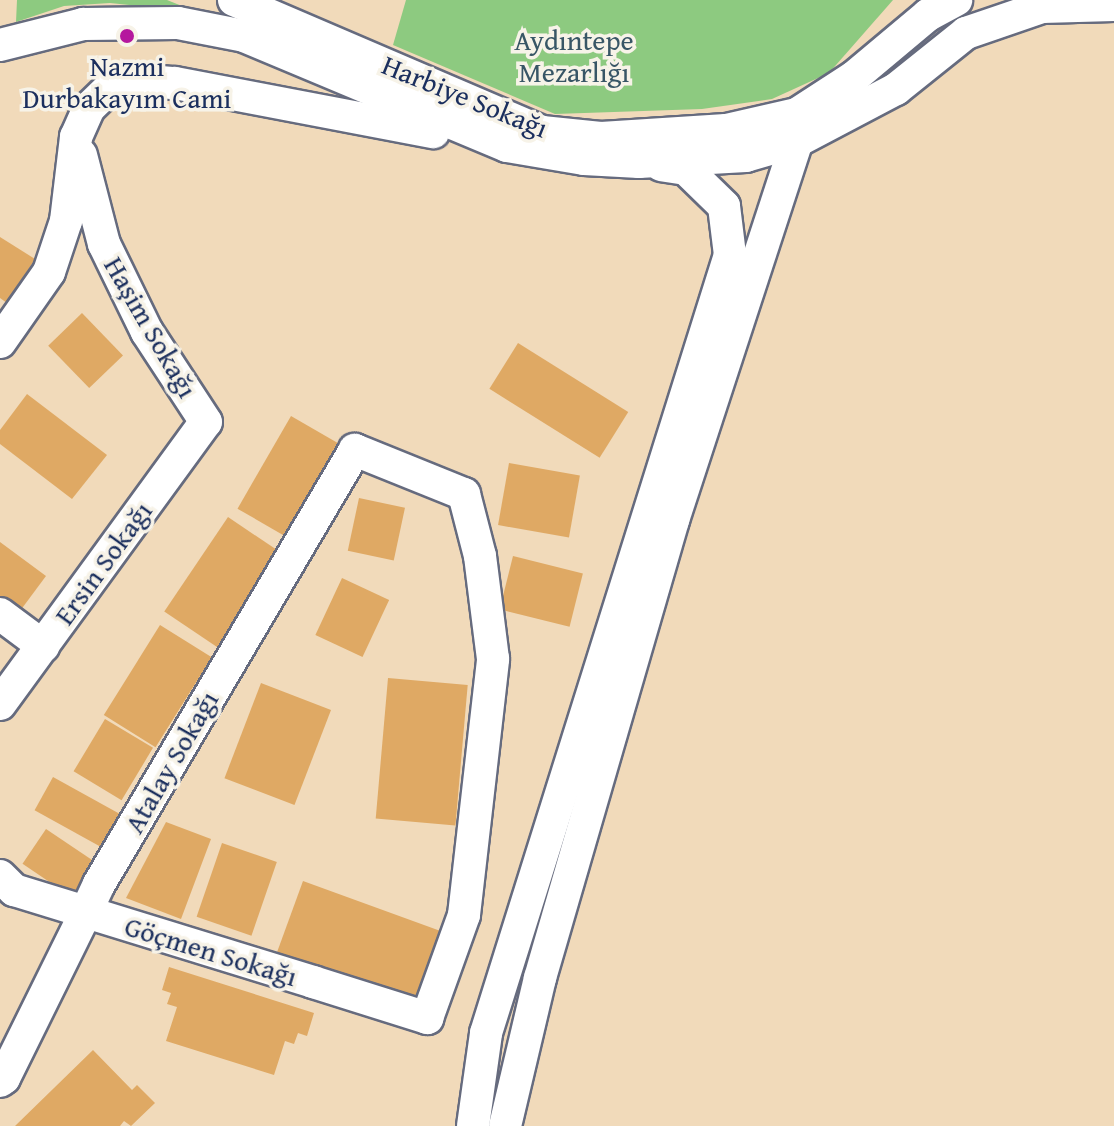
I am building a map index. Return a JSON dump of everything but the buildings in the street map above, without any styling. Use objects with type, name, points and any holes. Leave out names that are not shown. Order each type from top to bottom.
[{"type":"street","name":"Harbiye Sokağı","points":[[234,0],[542,132],[601,138],[726,130],[797,114],[854,77],[928,15],[956,0]]},
{"type":"street","name":"Harbiye Sokağı","points":[[0,342],[49,272],[66,221],[76,137],[89,108],[110,88],[137,80],[507,146],[639,162],[746,156],[797,141],[896,89],[966,33],[1042,7],[1114,5]]},
{"type":"street","name":"Harbiye Sokağı","points":[[0,45],[83,24],[131,21],[244,36],[507,146]]},
{"type":"street","name":"Haşim Sokağı","points":[[76,137],[104,244],[147,332],[206,422]]},
{"type":"street","points":[[505,1126],[540,978],[673,520],[797,141]]},
{"type":"street","points":[[473,1126],[486,1033],[730,255],[724,206],[686,169],[639,162]]},
{"type":"street","name":"Ersin Sokağı","points":[[0,704],[206,422]]},
{"type":"street","name":"Atalay Sokağı","points":[[0,1081],[86,912],[355,450],[464,494],[480,556],[493,659],[485,763],[464,915],[427,1018]]},
{"type":"street","points":[[0,614],[43,646]]},
{"type":"street","name":"Göçmen Sokağı","points":[[0,876],[14,890],[427,1018]]},
{"type":"green space","points":[[17,0],[167,0],[197,12],[110,3],[64,6],[16,22]]},
{"type":"green space","name":"Aydıntepe Mezarlığı","points":[[406,0],[893,0],[829,73],[772,99],[702,109],[555,114],[393,45]]},
{"type":"place","name":"Nazmi Durbakayım Cami","points":[[127,36]]}]
